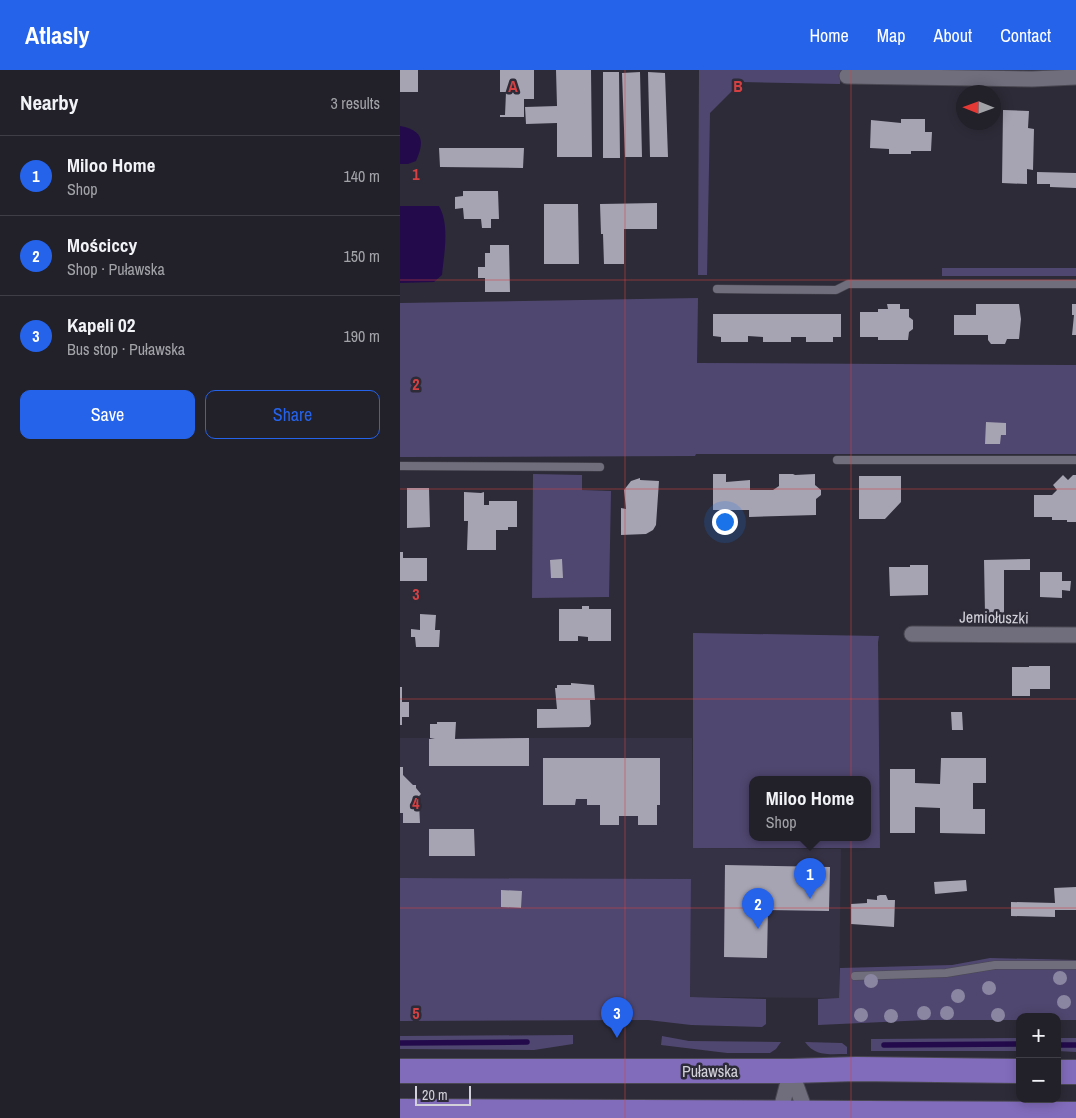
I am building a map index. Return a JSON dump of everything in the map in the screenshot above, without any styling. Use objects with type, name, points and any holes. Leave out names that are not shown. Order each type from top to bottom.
[{"type":"main road","name":"Puławska","points":[[400,1071],[791,1071],[864,1069],[1016,1071]]},
{"type":"main road","points":[[1061,1072],[1076,1072]]},
{"type":"main road","points":[[400,1111],[780,1116],[1076,1114]]},
{"type":"street","points":[[847,76],[1076,77]]},
{"type":"street","name":"Jemiołuszki","points":[[912,634],[1076,635]]},
{"type":"street","points":[[780,1116],[791,1071]]},
{"type":"street","points":[[791,1071],[806,1116]]},
{"type":"lane","points":[[717,289],[836,290],[848,284],[1076,284]]},
{"type":"lane","points":[[837,460],[1076,460]]},
{"type":"lane","points":[[400,466],[600,467]]},
{"type":"lane","points":[[855,976],[946,973],[995,964],[1076,965]]},
{"type":"shaded area","points":[[699,70],[841,70],[840,84],[741,82],[710,113],[707,275],[698,275]]},
{"type":"shaded area","points":[[400,126],[413,130],[418,134],[421,142],[421,148],[416,161],[408,164],[400,164]]},
{"type":"shaded area","points":[[400,206],[439,206],[444,222],[445,249],[442,275],[434,282],[400,283]]},
{"type":"shaded area","points":[[942,268],[1076,268],[1076,276],[942,276]]},
{"type":"shaded area","points":[[698,298],[697,363],[1076,365],[1076,454],[696,454],[695,456],[400,457],[400,303]]},
{"type":"shaded area","points":[[533,474],[582,475],[582,490],[611,491],[609,597],[532,598]]},
{"type":"shaded area","points":[[693,633],[879,636],[880,848],[693,848]]},
{"type":"shaded area","points":[[400,738],[692,738],[693,848],[841,849],[839,998],[690,997],[691,879],[400,878]]},
{"type":"shaded area","points":[[400,878],[691,879],[690,997],[766,999],[766,1024],[762,1027],[691,1025],[648,1020],[400,1021]]},
{"type":"shaded area","points":[[990,958],[1076,960],[1076,1020],[1061,1020],[1061,1013],[1016,1013],[1016,1020],[927,1020],[818,1025],[818,999],[839,998],[840,968],[952,965]]},
{"type":"shaded area","points":[[573,1035],[573,1044],[534,1050],[400,1049],[400,1036]]},
{"type":"shaded area","points":[[662,1036],[689,1041],[781,1042],[770,1053],[727,1053],[661,1045]]},
{"type":"shaded area","points":[[1016,1038],[1016,1051],[871,1051],[871,1039]]},
{"type":"shaded area","points":[[1061,1038],[1076,1038],[1076,1052],[1061,1051]]},
{"type":"shaded area","points":[[805,1042],[842,1043],[847,1047],[847,1054],[818,1052],[809,1047]]},
{"type":"building","points":[[400,70],[418,70],[418,92],[400,92]]},
{"type":"building","points":[[500,70],[534,70],[534,99],[524,99],[524,117],[500,117],[500,115],[505,115],[506,92],[500,92]]},
{"type":"building","points":[[556,70],[591,70],[592,157],[557,157],[557,123],[526,124],[525,107],[557,106]]},
{"type":"building","points":[[603,72],[619,72],[620,158],[603,158]]},
{"type":"building","points":[[640,72],[642,157],[625,157],[622,73]]},
{"type":"building","points":[[648,72],[665,73],[668,157],[650,157]]},
{"type":"building","points":[[1003,110],[1029,111],[1028,128],[1034,129],[1033,170],[1027,169],[1027,184],[1002,183]]},
{"type":"building","points":[[901,119],[925,119],[925,132],[932,132],[931,151],[911,151],[911,154],[889,154],[889,149],[870,148],[871,120],[901,123]]},
{"type":"building","points":[[439,148],[524,148],[523,168],[440,167]]},
{"type":"building","points":[[1037,172],[1076,173],[1076,188],[1050,187],[1050,184],[1037,184]]},
{"type":"building","points":[[463,191],[498,191],[499,219],[491,219],[491,228],[482,228],[481,219],[464,219],[463,208],[455,209],[455,197],[463,196]]},
{"type":"building","points":[[657,203],[657,229],[624,229],[624,264],[604,264],[600,204]]},
{"type":"building","points":[[544,204],[578,204],[579,264],[544,264]]},
{"type":"building","points":[[490,245],[509,245],[510,292],[485,292],[485,278],[478,278],[478,267],[485,267],[485,253],[490,253]]},
{"type":"building","points":[[887,304],[900,304],[900,309],[909,309],[909,317],[913,320],[913,329],[909,332],[908,340],[878,340],[878,337],[860,337],[860,312],[878,312],[878,309],[888,309]]},
{"type":"building","points":[[976,304],[1019,304],[1021,319],[1019,339],[1007,339],[1005,344],[991,344],[988,340],[988,335],[954,335],[954,315],[976,315]]},
{"type":"building","points":[[1072,304],[1076,304],[1076,335],[1072,335],[1074,315],[1072,315]]},
{"type":"building","points":[[713,314],[841,314],[841,337],[833,337],[833,342],[806,342],[806,337],[791,337],[791,342],[763,342],[763,337],[748,336],[748,342],[721,342],[721,337],[713,336]]},
{"type":"building","points":[[986,422],[1006,423],[1006,435],[1001,435],[1000,444],[985,444]]},
{"type":"building","points":[[713,474],[726,474],[726,482],[750,480],[750,490],[773,490],[779,486],[779,474],[815,474],[815,485],[821,490],[821,495],[816,499],[816,515],[749,517],[749,510],[713,510]]},
{"type":"building","points":[[1063,475],[1068,480],[1073,475],[1076,475],[1076,522],[1052,520],[1052,517],[1034,517],[1034,495],[1052,495],[1057,490],[1053,485]]},
{"type":"building","points":[[859,476],[901,476],[901,502],[885,519],[859,519]]},
{"type":"building","points":[[640,478],[640,480],[659,481],[656,525],[653,530],[646,534],[621,535],[621,508],[626,509],[624,490],[631,481]]},
{"type":"building","points":[[407,488],[429,488],[430,527],[407,528]]},
{"type":"building","points":[[464,492],[484,492],[484,505],[489,505],[489,501],[517,501],[517,527],[508,527],[508,530],[496,530],[496,550],[467,550],[468,521],[464,521]]},
{"type":"building","points":[[400,552],[403,552],[403,558],[427,558],[427,581],[400,581]]},
{"type":"building","points":[[562,559],[563,578],[551,578],[550,560]]},
{"type":"building","points":[[1030,559],[1030,570],[1004,570],[1004,614],[985,614],[984,560]]},
{"type":"building","points":[[910,565],[928,565],[928,595],[890,596],[889,567],[910,567]]},
{"type":"building","points":[[1040,572],[1062,572],[1062,581],[1071,581],[1070,591],[1062,590],[1062,598],[1040,597]]},
{"type":"building","points":[[582,606],[589,606],[589,609],[611,609],[611,641],[588,641],[588,637],[578,636],[578,641],[559,641],[559,609],[582,609]]},
{"type":"building","points":[[420,614],[436,615],[435,630],[440,630],[439,647],[416,647],[415,637],[411,637],[411,629],[420,630]]},
{"type":"building","points":[[1050,666],[1050,689],[1030,689],[1030,696],[1012,696],[1012,667]]},
{"type":"building","points":[[571,683],[594,685],[595,700],[590,700],[591,724],[589,727],[537,728],[537,709],[557,709],[555,688],[557,688],[557,685],[571,685]]},
{"type":"building","points":[[400,687],[402,687],[402,702],[409,702],[409,717],[402,717],[402,725],[400,725]]},
{"type":"building","points":[[951,712],[962,712],[963,730],[952,730]]},
{"type":"building","points":[[437,722],[456,722],[455,739],[529,738],[529,766],[429,766],[429,739],[435,739],[430,738],[430,724],[437,724]]},
{"type":"building","points":[[543,758],[660,758],[660,805],[657,805],[657,825],[638,825],[638,816],[619,816],[619,825],[600,825],[600,805],[587,805],[587,799],[576,799],[575,805],[543,805]]},
{"type":"building","points":[[941,758],[986,758],[986,783],[973,783],[973,809],[985,809],[985,834],[940,833],[940,808],[915,807],[915,833],[890,833],[890,769],[915,769],[915,783],[940,784]]},
{"type":"building","points":[[400,767],[403,767],[403,775],[413,785],[416,785],[421,794],[416,799],[416,804],[419,804],[420,823],[403,823],[403,813],[400,813]]},
{"type":"building","points":[[429,829],[474,829],[475,856],[429,856]]},
{"type":"building","points":[[725,865],[830,867],[829,911],[768,910],[767,958],[724,957]]},
{"type":"building","points":[[966,880],[967,891],[935,894],[934,882]]},
{"type":"building","points":[[1076,887],[1076,910],[1055,910],[1055,917],[1011,916],[1011,902],[1055,903],[1054,888]]},
{"type":"building","points":[[501,890],[522,891],[521,908],[501,907]]},
{"type":"building","points":[[886,895],[888,900],[895,900],[894,927],[851,924],[851,904],[867,903],[867,899],[877,900],[877,896]]},
{"type":"waterway","points":[[400,1043],[527,1042]]},
{"type":"waterway","points":[[884,1045],[1016,1044]]},
{"type":"waterway","points":[[1061,1045],[1076,1045]]},
{"type":"place","name":"Miloo Home","points":[[810,899]]},
{"type":"place","name":"Mościccy","points":[[758,929]]},
{"type":"place","name":"Kapeli 02","points":[[617,1038]]}]
